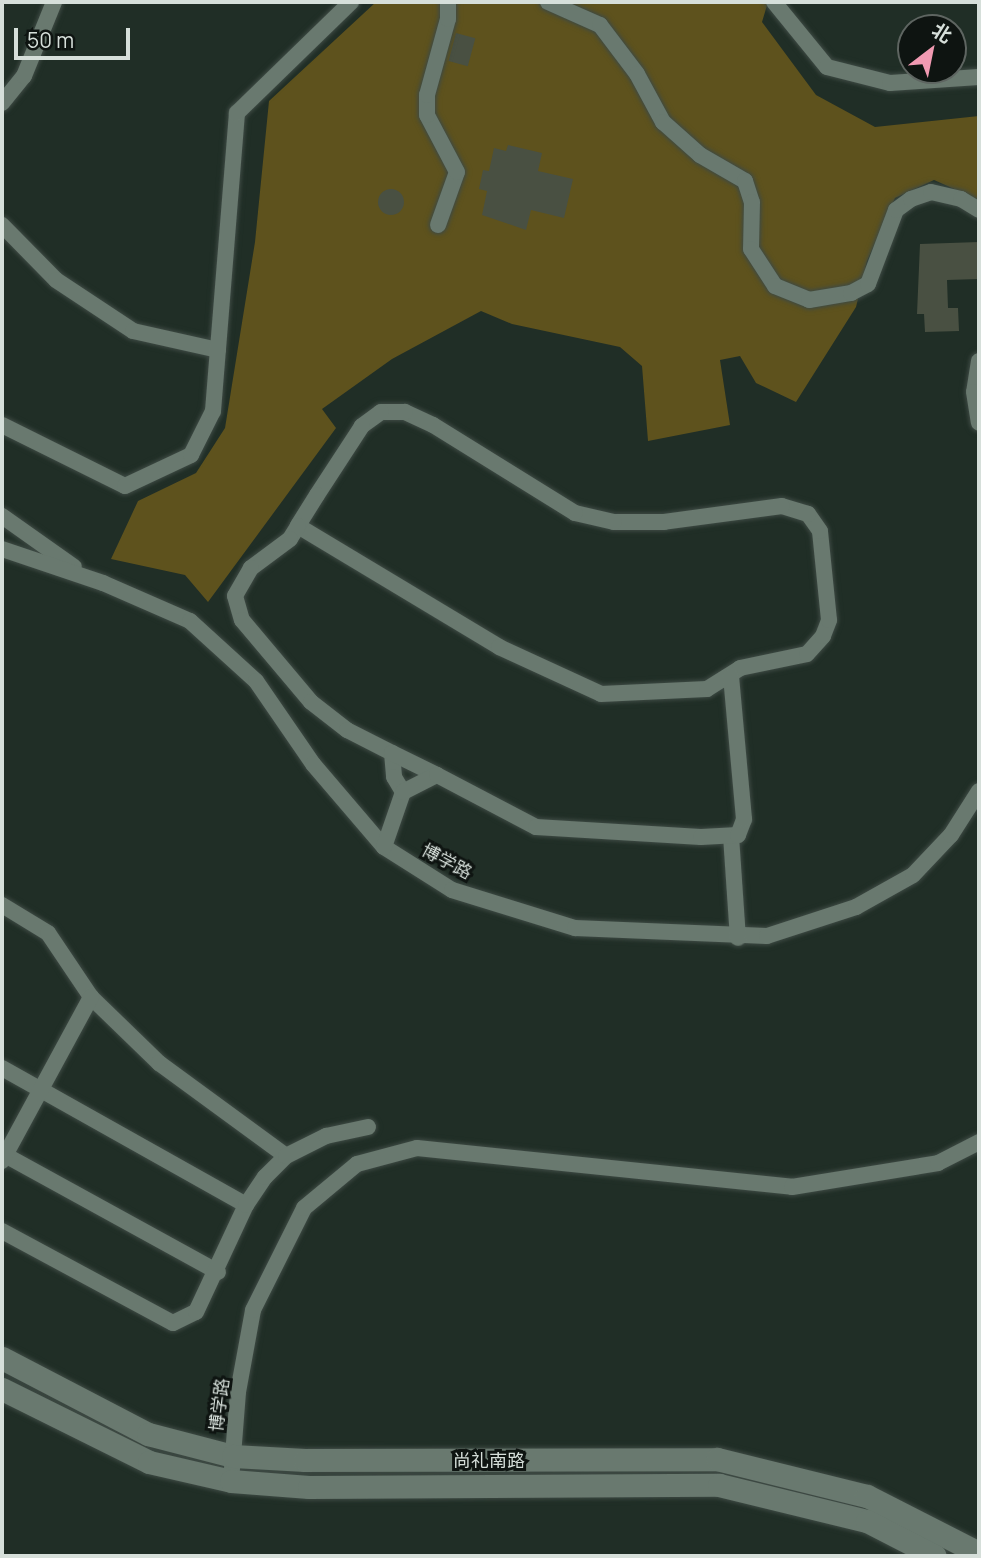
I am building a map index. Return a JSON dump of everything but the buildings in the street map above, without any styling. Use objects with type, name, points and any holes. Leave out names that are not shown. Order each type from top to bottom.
[{"type":"main road","name":"尚礼南路","points":[[2,1358],[148,1434],[233,1456],[305,1460],[717,1459],[867,1496],[979,1553]]},
{"type":"main road","name":"尚礼南路","points":[[2,1389],[149,1462],[232,1481],[309,1487],[719,1485],[867,1521],[935,1556]]},
{"type":"street","points":[[2,103],[24,76],[54,2]]},
{"type":"street","points":[[2,425],[125,486],[191,455],[213,411],[237,113],[351,2]]},
{"type":"street","points":[[438,225],[457,172],[427,115],[427,95],[449,19],[448,2]]},
{"type":"street","points":[[548,2],[600,25],[637,74],[663,122],[700,155],[745,181],[752,202],[751,249],[775,286],[809,300],[851,293],[868,285],[896,210],[911,199],[931,192],[961,199],[979,210]]},
{"type":"street","points":[[774,2],[827,67],[890,83],[979,77]]},
{"type":"street","points":[[2,225],[56,280],[133,331],[218,350]]},
{"type":"street","points":[[979,361],[974,391],[979,423]]},
{"type":"street","points":[[298,526],[499,647],[601,694],[707,689],[730,677],[740,668],[807,654],[823,636],[829,620],[827,576],[820,531],[808,514],[782,506],[664,522],[614,522],[575,513],[433,425],[405,412],[381,412],[362,426],[298,526],[290,539],[251,568],[235,596],[242,620],[311,702],[347,730],[536,827],[738,835],[744,819],[730,677]]},
{"type":"street","points":[[2,516],[89,578]]},
{"type":"street","name":"博学路","points":[[2,549],[89,578],[190,621],[256,681],[313,764],[384,847],[453,890],[575,928],[738,938],[767,936],[856,907],[913,875],[951,835],[979,791]]},
{"type":"street","points":[[392,753],[394,777],[403,792]]},
{"type":"street","points":[[384,847],[403,792],[437,775]]},
{"type":"street","points":[[730,836],[738,938]]},
{"type":"street","points":[[2,905],[48,933],[91,998],[159,1063],[286,1156]]},
{"type":"street","points":[[91,998],[3,1158],[218,1272]]},
{"type":"street","points":[[2,1068],[246,1205]]},
{"type":"street","points":[[2,1231],[173,1323],[196,1312],[218,1272],[246,1205],[286,1156],[326,1136],[368,1127]]},
{"type":"street","name":"博学路","points":[[232,1481],[238,1392],[253,1310],[304,1208],[357,1164],[417,1149],[792,1186],[938,1163],[979,1142]]},
{"type":"shaded area","points":[[376,2],[768,2],[762,22],[816,95],[875,127],[979,116],[979,200],[934,180],[895,198],[867,261],[856,307],[796,402],[756,383],[740,356],[720,360],[730,425],[648,441],[642,366],[620,347],[512,324],[481,311],[392,359],[322,409],[336,428],[208,602],[185,575],[111,559],[138,501],[196,473],[225,428],[255,242],[269,101]]}]
